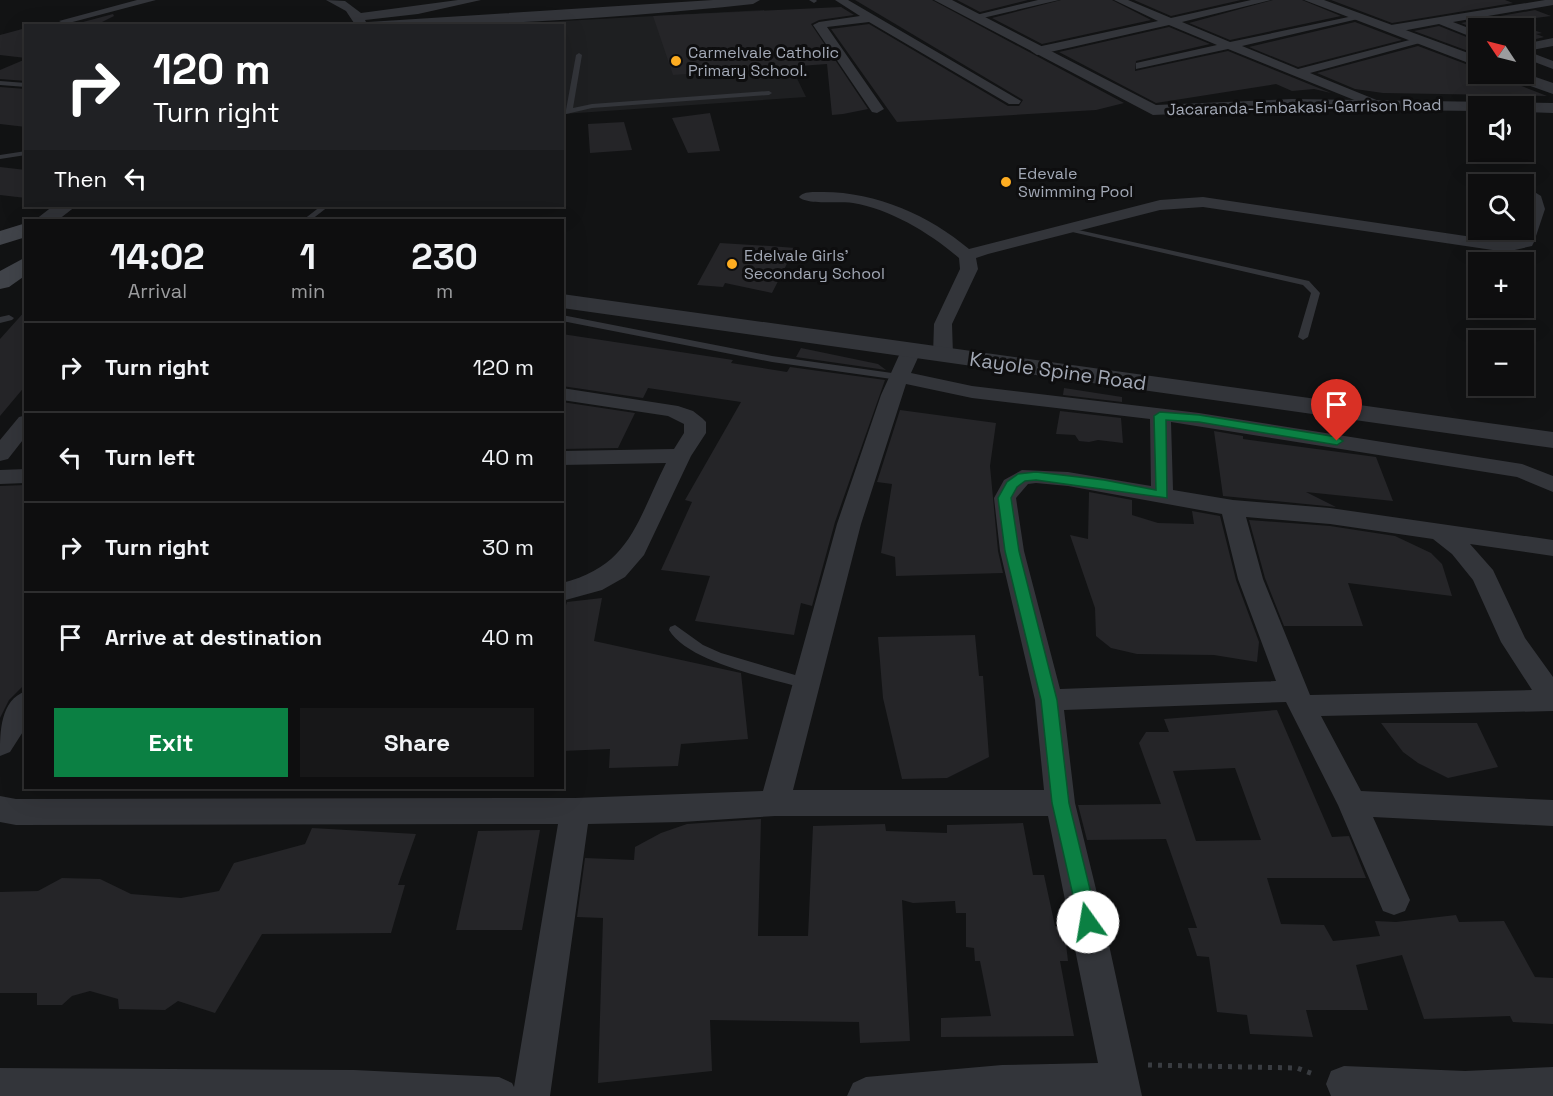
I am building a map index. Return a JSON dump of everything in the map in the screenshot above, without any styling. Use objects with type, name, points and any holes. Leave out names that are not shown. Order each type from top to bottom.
[{"type":"main road","points":[[0,222],[24,228]]},
{"type":"main road","points":[[0,238],[24,229]]},
{"type":"main road","points":[[0,260],[24,258]]},
{"type":"main road","points":[[0,282],[24,265]]},
{"type":"street","points":[[65,21],[151,0]]},
{"type":"street","points":[[331,0],[349,2],[363,23]]},
{"type":"street","points":[[363,23],[476,0]]},
{"type":"street","points":[[363,23],[705,6],[753,0]]},
{"type":"street","points":[[840,0],[1014,101]]},
{"type":"street","name":"Jacaranda-Embakasi-Garrison Road","points":[[941,0],[1153,110],[1374,104],[1468,105]]},
{"type":"street","points":[[974,17],[1054,0]]},
{"type":"street","points":[[1119,0],[1374,104]]},
{"type":"street","points":[[1037,51],[1266,0]]},
{"type":"street","points":[[1311,0],[1468,56]]},
{"type":"street","points":[[1391,29],[1553,2]]},
{"type":"street","points":[[1140,66],[1354,17]]},
{"type":"street","points":[[872,18],[819,25],[876,109]]},
{"type":"street","points":[[1440,21],[1468,32]]},
{"type":"street","points":[[1300,72],[1420,41]]},
{"type":"street","points":[[1534,46],[1553,42]]},
{"type":"street","points":[[1534,58],[1553,65]]},
{"type":"street","points":[[1534,82],[1553,89]]},
{"type":"street","points":[[1534,107],[1553,108]]},
{"type":"street","points":[[807,197],[847,197],[872,204],[921,224],[953,243],[967,256],[969,269],[942,324],[943,355]]},
{"type":"street","points":[[1534,199],[1537,209],[1534,218]]},
{"type":"street","points":[[967,256],[1160,205],[1203,201],[1506,247],[1527,240]]},
{"type":"street","points":[[46,219],[64,207]]},
{"type":"street","name":"Kayole Spine Road","points":[[564,301],[1553,440]]},
{"type":"street","points":[[775,803],[849,524],[870,455],[911,351]]},
{"type":"street","points":[[899,377],[972,392],[1199,419],[1522,471],[1553,485]]},
{"type":"street","points":[[564,394],[672,410],[686,415],[695,422],[695,433],[680,456],[632,555],[616,571],[593,584],[564,591]]},
{"type":"street","points":[[1160,416],[1162,495]]},
{"type":"street","points":[[0,454],[24,424]]},
{"type":"street","points":[[564,458],[680,456]]},
{"type":"street","points":[[0,477],[24,476]]},
{"type":"street","points":[[866,1096],[1002,1083],[1119,1080],[1088,922],[1060,803],[1049,700],[1012,551],[1005,498],[1012,484],[1022,477],[1036,476],[1104,484],[1233,508],[1330,516],[1553,548]]},
{"type":"street","points":[[1233,508],[1238,541],[1249,580],[1298,699],[1352,803],[1394,900]]},
{"type":"street","points":[[1441,533],[1460,548],[1484,576],[1514,642],[1553,699]]},
{"type":"street","points":[[1049,700],[1553,699]]},
{"type":"street","points":[[0,744],[24,705]]},
{"type":"street","points":[[0,809],[16,812],[575,811],[682,809],[775,803],[1060,803]]},
{"type":"street","points":[[1352,803],[1478,807],[1553,813]]},
{"type":"street","points":[[531,1096],[575,811]]},
{"type":"street","points":[[1344,1084],[1465,1089],[1553,1085]]},
{"type":"street","points":[[0,1086],[81,1092],[354,1088],[499,1096]]},
{"type":"lane","points":[[566,112],[571,99],[572,72],[579,55]]},
{"type":"lane","points":[[0,83],[24,85]]},
{"type":"lane","points":[[566,112],[592,106],[769,93]]},
{"type":"lane","points":[[564,98],[571,99]]},
{"type":"lane","points":[[0,157],[24,153]]},
{"type":"lane","points":[[308,219],[324,207]]},
{"type":"lane","points":[[1068,230],[1306,283],[1316,293],[1303,337]]},
{"type":"lane","points":[[564,318],[772,359],[899,377]]},
{"type":"lane","points":[[675,630],[690,644],[706,653],[807,684]]},
{"type":"path","points":[[1119,1080],[1297,1068],[1344,1084]]},
{"type":"shaded area","name":"Carmelvale Catholic Primary School.","points":[[764,10],[806,97],[564,114],[564,24],[506,24]]},
{"type":"building","points":[[855,0],[932,0],[1124,103],[1096,110],[897,122],[831,29],[869,24],[1008,106],[1019,106],[1023,100]]},
{"type":"building","points":[[957,0],[1028,0],[980,12]]},
{"type":"building","points":[[1061,0],[1112,0],[1151,20],[1042,44],[992,18]]},
{"type":"building","points":[[1134,0],[1241,0],[1171,16]]},
{"type":"building","points":[[1273,0],[1302,0],[1341,16],[1230,40],[1189,23]]},
{"type":"building","points":[[1331,0],[1505,0],[1513,3],[1392,23]]},
{"type":"building","points":[[841,7],[854,15],[819,20],[811,24],[868,109],[832,115],[827,64],[673,75],[653,16]]},
{"type":"building","points":[[1535,10],[1551,16],[1534,18],[1489,18]]},
{"type":"building","points":[[113,14],[114,16],[98,24],[76,24]]},
{"type":"building","points":[[1355,22],[1402,40],[1298,67],[1249,47]]},
{"type":"building","points":[[1439,26],[1468,38],[1468,51],[1414,31]]},
{"type":"building","points":[[1169,27],[1210,44],[1136,61],[1135,71],[1228,51],[1331,93],[1314,89],[1292,91],[1276,84],[1156,103],[1059,52]]},
{"type":"building","points":[[24,29],[24,58],[0,55],[0,35]]},
{"type":"building","points":[[1534,30],[1542,33],[1536,34],[1544,37],[1534,40]]},
{"type":"building","points":[[1418,46],[1468,65],[1468,84],[1517,84],[1547,96],[1383,93],[1355,89],[1317,73]]},
{"type":"building","points":[[24,60],[24,81],[0,79],[0,70]]},
{"type":"building","points":[[0,87],[24,89],[24,127],[0,124]]},
{"type":"building","points":[[710,113],[720,151],[688,153],[672,118]]},
{"type":"building","points":[[624,122],[632,150],[590,153],[588,124]]},
{"type":"building","points":[[0,167],[24,170],[24,198],[0,195]]},
{"type":"building","points":[[720,243],[795,248],[772,293],[725,283],[723,287],[697,285]]},
{"type":"building","points":[[24,312],[24,387],[0,416],[0,339]]},
{"type":"building","points":[[564,334],[733,360],[731,363],[787,372],[790,367],[885,380],[835,522],[812,606],[801,603],[794,635],[695,621],[710,576],[661,570],[692,502],[685,500],[741,402],[648,388],[643,398],[564,386]]},
{"type":"building","points":[[801,348],[878,364],[886,370],[796,357]]},
{"type":"building","points":[[1064,388],[1122,397],[1122,402],[1063,395]]},
{"type":"building","points":[[564,402],[635,413],[618,448],[564,449]]},
{"type":"building","points":[[900,410],[996,423],[990,466],[998,551],[1003,573],[896,576],[895,557],[881,553],[892,484],[877,482]]},
{"type":"building","points":[[1060,411],[1121,418],[1123,443],[1098,440],[1079,441],[1075,435],[1056,434]]},
{"type":"building","points":[[1214,431],[1243,436],[1243,439],[1376,457],[1393,501],[1306,492],[1336,507],[1223,496]]},
{"type":"building","points":[[24,485],[24,685],[9,700],[0,718],[0,486]]},
{"type":"building","points":[[1089,492],[1132,500],[1132,515],[1158,523],[1194,524],[1192,511],[1220,516],[1236,580],[1259,642],[1257,662],[1214,655],[1137,654],[1111,648],[1096,636],[1095,608],[1070,535],[1088,539]]},
{"type":"building","points":[[1249,520],[1330,526],[1395,536],[1431,553],[1442,564],[1452,596],[1348,583],[1363,626],[1284,626],[1265,578]]},
{"type":"building","points":[[602,598],[594,641],[741,673],[748,739],[681,744],[678,766],[609,768],[610,749],[564,751],[564,612],[567,602]]},
{"type":"building","points":[[975,635],[979,676],[983,676],[989,757],[947,778],[902,779],[883,698],[878,637]]},
{"type":"building","points":[[1277,710],[1332,837],[1349,836],[1366,878],[1267,878],[1281,924],[1324,925],[1333,941],[1380,936],[1375,921],[1396,922],[1456,915],[1459,922],[1504,921],[1535,977],[1553,978],[1553,1024],[1513,1022],[1510,1016],[1424,1019],[1402,955],[1356,965],[1368,1010],[1306,1010],[1313,1037],[1250,1034],[1247,1015],[1217,1012],[1209,957],[1197,956],[1188,928],[1197,928],[1166,839],[1087,840],[1078,805],[1161,804],[1139,743],[1146,732],[1169,732],[1164,719]],"holes":[[[1235,768],[1261,840],[1196,841],[1173,771]]]},
{"type":"building","points":[[1381,723],[1477,723],[1498,767],[1448,778],[1418,763],[1403,752]]},
{"type":"building","points":[[761,819],[758,936],[808,936],[813,826],[885,824],[886,831],[947,833],[947,825],[1023,823],[1033,875],[1044,875],[1055,926],[1064,927],[1068,961],[1060,961],[1074,1036],[941,1037],[941,1018],[991,1016],[980,961],[975,961],[974,948],[966,947],[966,913],[956,913],[955,901],[913,903],[902,900],[910,1041],[860,1043],[859,1022],[710,1020],[712,1071],[598,1083],[603,918],[577,917],[585,858],[634,860],[635,847],[661,833],[687,824]]},
{"type":"building","points":[[312,828],[416,834],[398,885],[405,885],[391,933],[262,934],[215,1013],[178,1001],[165,1010],[119,1009],[118,999],[90,991],[72,996],[62,1005],[37,1005],[37,993],[0,993],[0,892],[38,891],[62,878],[100,879],[131,894],[181,898],[219,891],[234,863],[305,844]]},
{"type":"building","points":[[540,830],[522,930],[456,930],[478,831]]},
{"type":"place","name":"Carmelvale Catholic Primary School.","points":[[676,61]]},
{"type":"place","name":"Edevale Swimming Pool","points":[[1006,182]]},
{"type":"place","name":"Edelvale Girls' Secondary School","points":[[732,264]]},
{"type":"route","points":[[1088,922],[1060,803],[1049,700],[1012,551],[1005,498],[1012,484],[1022,477],[1036,476],[1104,484],[1162,495],[1160,416],[1199,419],[1337,441]]}]
